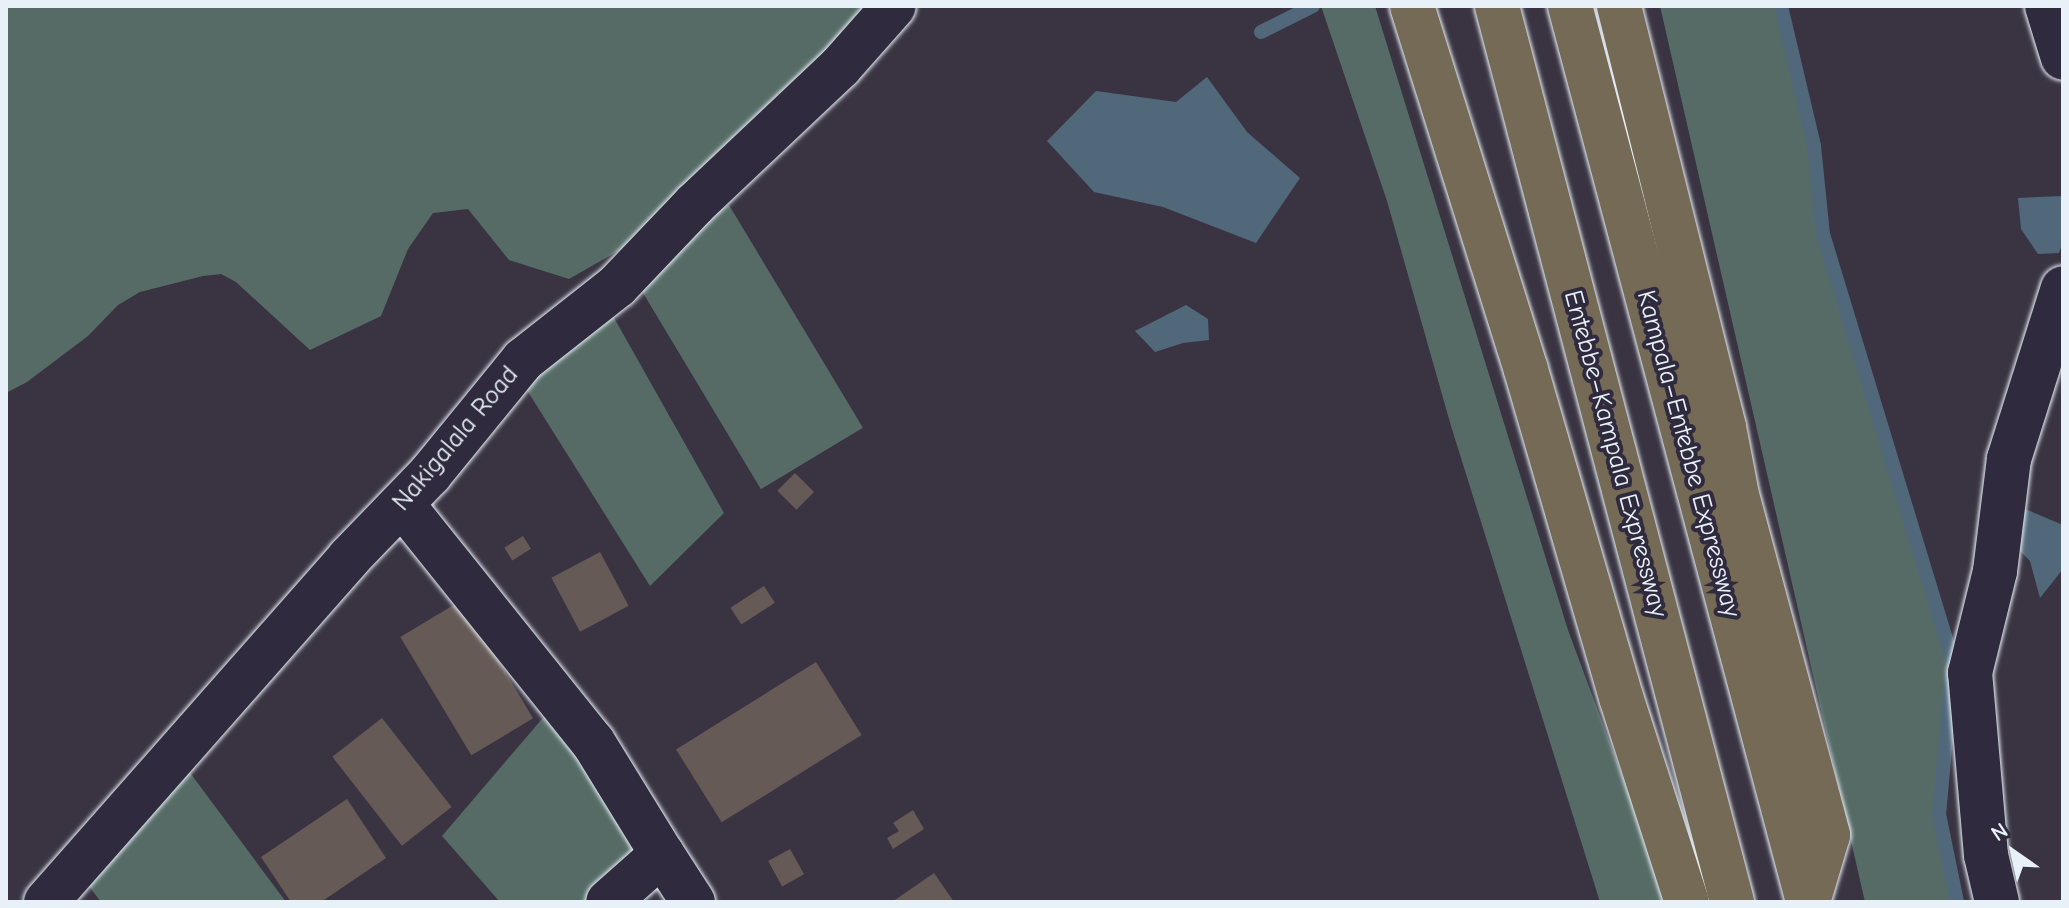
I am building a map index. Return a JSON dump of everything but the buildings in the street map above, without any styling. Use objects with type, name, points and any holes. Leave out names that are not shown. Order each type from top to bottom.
[{"type":"highway","points":[[1412,6],[1526,370],[1621,697],[1687,902]]},
{"type":"highway","name":"Entebbe–Kampala Expressway","points":[[1497,6],[1732,902]]},
{"type":"highway","name":"Kampala–Entebbe Expressway","points":[[1570,6],[1808,902]]},
{"type":"highway","points":[[1619,6],[1724,427],[1737,495],[1828,835],[1808,902]]},
{"type":"street","name":"Nakigalala Road","points":[[46,902],[349,558],[402,504],[523,360],[617,286],[695,204],[840,67],[894,6]]},
{"type":"street","points":[[2047,6],[2063,58]]},
{"type":"street","points":[[1997,902],[1986,855],[1970,673],[1995,571],[2009,459],[2063,288]]},
{"type":"street","points":[[402,504],[593,742],[693,902]]},
{"type":"street","points":[[608,902],[662,854]]},
{"type":"green space","points":[[6,6],[876,6],[639,239],[569,279],[509,260],[468,209],[433,213],[408,249],[381,316],[310,350],[236,282],[221,274],[203,276],[140,292],[118,305],[88,336],[27,382],[6,393]]},
{"type":"green space","points":[[1321,6],[1375,6],[1568,630],[1669,902],[1600,902],[1451,426],[1387,201]]},
{"type":"green space","points":[[1660,6],[1781,6],[1814,146],[1830,251],[1953,661],[1939,814],[1957,902],[1865,902]]},
{"type":"green space","points":[[729,205],[863,428],[761,489],[627,266]]},
{"type":"green space","points":[[613,316],[724,513],[650,586],[520,379]]},
{"type":"green space","points":[[553,706],[640,837],[637,856],[589,902],[500,902],[442,836]]},
{"type":"green space","points":[[185,766],[286,902],[101,902],[85,881]]},
{"type":"water","points":[[1207,77],[1247,132],[1300,178],[1256,243],[1163,207],[1094,192],[1047,141],[1096,91],[1176,102]]},
{"type":"water","points":[[2061,196],[2063,241],[2059,253],[2038,254],[2021,229],[2018,198]]},
{"type":"water","points":[[1186,305],[1208,319],[1209,340],[1183,343],[1155,352],[1135,331]]},
{"type":"water","points":[[2025,509],[2063,525],[2063,569],[2040,598],[2030,561],[2006,537]]},
{"type":"waterway","points":[[1261,32],[1313,6]]},
{"type":"waterway","points":[[1781,6],[1814,146],[1823,234],[1953,661],[1939,814],[1957,902]]}]
